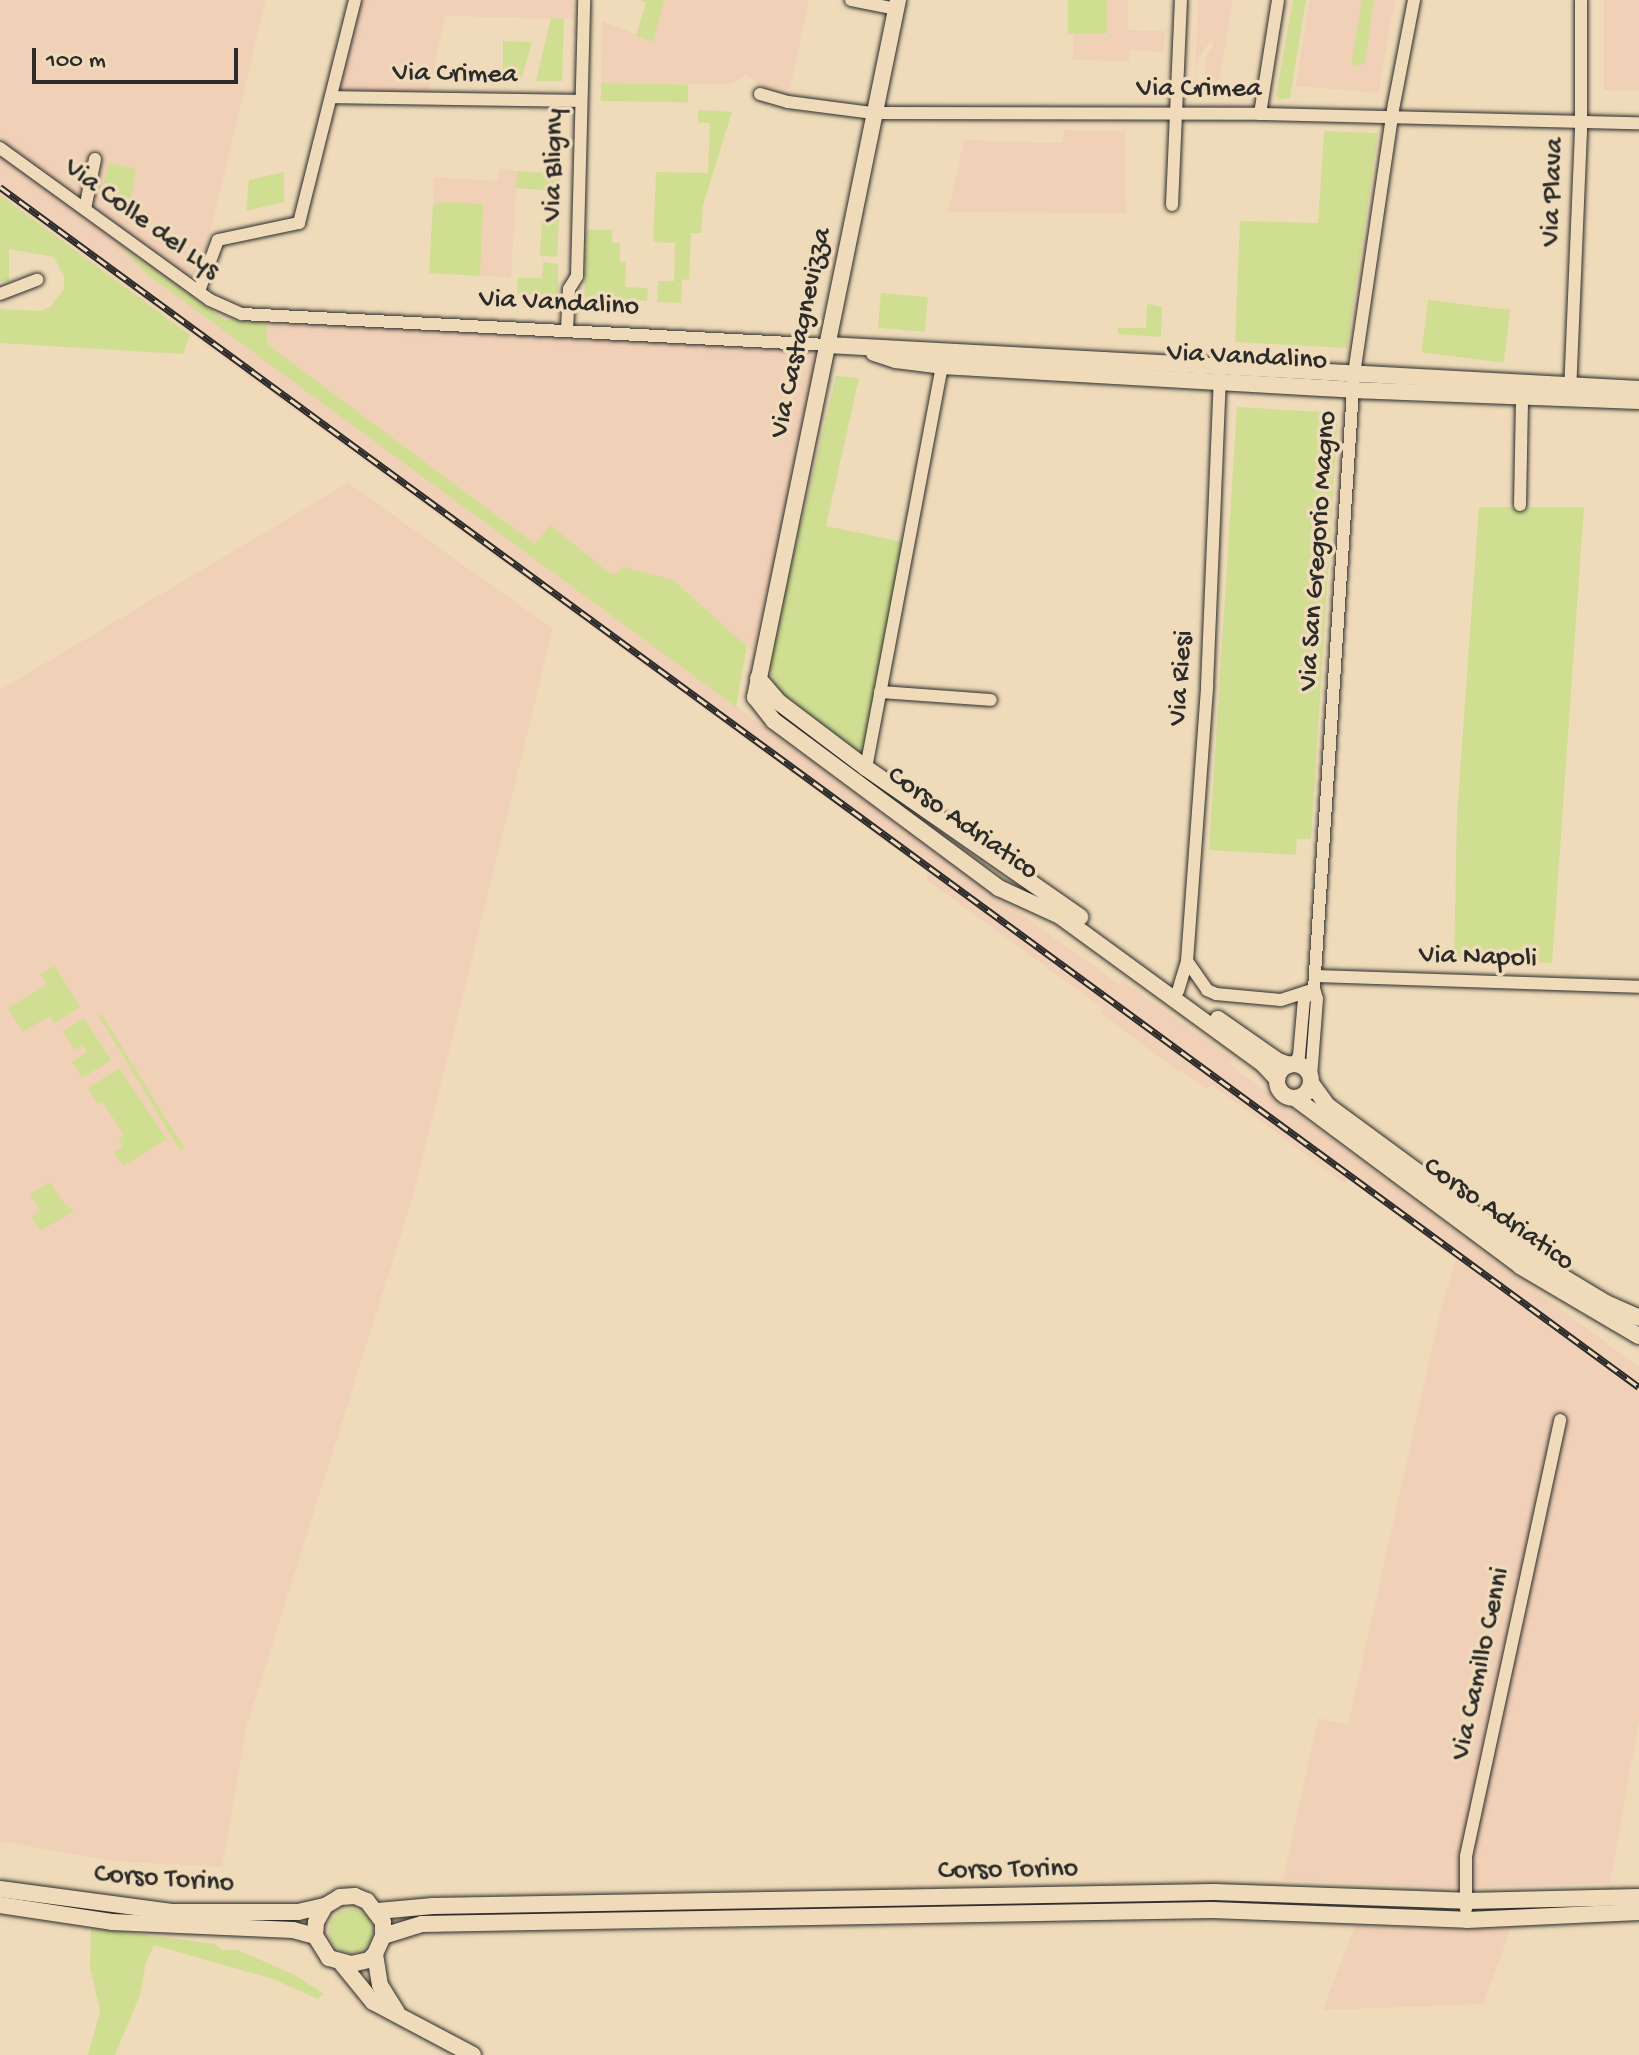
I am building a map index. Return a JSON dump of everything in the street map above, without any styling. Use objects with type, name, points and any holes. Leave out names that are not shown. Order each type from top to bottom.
[{"type":"street","points":[[199,291],[218,240],[299,223],[355,0]]},
{"type":"street","name":"Via Bligny","points":[[567,329],[569,289],[577,276],[579,101],[584,0]]},
{"type":"street","points":[[851,0],[897,5]]},
{"type":"street","points":[[1172,205],[1181,0]]},
{"type":"street","points":[[1260,114],[1278,0]]},
{"type":"street","name":"Via San Gregorio Magno","points":[[1311,1080],[1353,382],[1392,118],[1414,0]]},
{"type":"street","name":"Via Plava","points":[[1570,392],[1581,121],[1581,0]]},
{"type":"street","name":"Via Castagnevizza","points":[[758,678],[897,5]]},
{"type":"street","name":"Via Crimea","points":[[760,94],[788,102],[873,113],[1260,114],[1639,123]]},
{"type":"street","name":"Via Crimea","points":[[331,97],[579,101]]},
{"type":"street","name":"Via Colle del Lys","points":[[0,148],[199,291],[224,307],[261,317]]},
{"type":"street","points":[[85,209],[95,159]]},
{"type":"street","points":[[0,294],[37,280]]},
{"type":"street","name":"Via Vandalino","points":[[261,317],[567,329],[854,346],[944,359],[1570,392],[1639,401]]},
{"type":"street","name":"Corso Adriatico","points":[[866,768],[944,359]]},
{"type":"street","name":"Via Riesi","points":[[1178,991],[1187,961],[1207,686],[1220,374]]},
{"type":"street","name":"Via Vandalino","points":[[1353,382],[1522,396],[1639,389]]},
{"type":"street","points":[[1520,505],[1522,396]]},
{"type":"street","name":"Corso Adriatico","points":[[758,678],[780,703],[866,768],[1031,886],[1059,902],[1178,991],[1278,1061],[1305,1067],[1328,1106],[1553,1271],[1594,1297],[1639,1318]]},
{"type":"street","name":"Corso Adriatico","points":[[758,678],[755,697],[774,721],[999,888],[1060,916],[1263,1064],[1277,1079],[1282,1093],[1295,1098],[1509,1259],[1639,1336]]},
{"type":"street","points":[[880,692],[991,700]]},
{"type":"street","name":"Via Napoli","points":[[1187,961],[1207,990],[1216,994],[1281,1000],[1315,983],[1639,987]]},
{"type":"street","name":"Via San Gregorio Magno","points":[[1292,1064],[1299,1056],[1304,999],[1315,983]]},
{"type":"street","points":[[1277,1079],[1292,1064]]},
{"type":"street","points":[[1295,1098],[1308,1092],[1311,1080]]},
{"type":"street","name":"Via Camillo Cenni","points":[[1467,1920],[1466,1856],[1560,1420]]},
{"type":"street","name":"Corso Torino","points":[[0,1889],[173,1912],[298,1912],[325,1906],[340,1897],[355,1896],[378,1911],[433,1906],[1214,1892],[1466,1901],[1639,1897]]},
{"type":"street","name":"Corso Torino","points":[[0,1905],[112,1922],[293,1930],[315,1936]]},
{"type":"street","points":[[325,1906],[316,1922],[315,1936],[329,1958],[342,1964],[373,2002],[473,2055]]},
{"type":"street","name":"Corso Torino","points":[[383,1936],[422,1924],[1196,1910],[1467,1920],[1639,1912]]},
{"type":"street","points":[[378,1911],[383,1936],[375,1954],[380,1985],[402,2019]]},
{"type":"street","points":[[342,1964],[360,1963],[375,1954]]},
{"type":"shaded area","points":[[0,0],[266,0],[192,307],[940,856],[1119,984],[1122,981],[1233,1059],[1230,1065],[1639,1367],[1639,1721],[1610,1883],[1447,1887],[1283,1880],[1318,1718],[1348,1725],[1441,1308],[1456,1260],[1348,1179],[1344,1183],[1212,1085],[1207,1089],[1180,1069],[1177,1070],[1101,1013],[1103,1008],[927,880],[927,872],[0,195]]},
{"type":"shaded area","points":[[360,0],[573,0],[573,19],[445,16],[428,95],[334,93]]},
{"type":"shaded area","points":[[664,0],[809,0],[790,89],[763,87],[746,75],[730,84],[601,83],[602,21],[653,41]]},
{"type":"shaded area","points":[[1107,0],[1128,0],[1128,30],[1165,31],[1164,52],[1129,50],[1129,61],[1073,60],[1073,35],[1106,35]]},
{"type":"shaded area","points":[[1198,0],[1233,0],[1218,91],[1246,92],[1245,97],[1203,97],[1206,57],[1213,47],[1213,37],[1198,59],[1195,84]]},
{"type":"shaded area","points":[[1309,0],[1395,0],[1378,93],[1296,86]]},
{"type":"shaded area","points":[[1604,0],[1639,0],[1639,90],[1604,90]]},
{"type":"shaded area","points":[[1064,130],[1125,131],[1126,213],[948,212],[964,140],[1063,143]]},
{"type":"shaded area","points":[[499,169],[517,171],[511,277],[480,276],[483,204],[433,204],[434,177],[498,181]]},
{"type":"shaded area","points":[[268,322],[569,332],[824,347],[753,651],[673,580],[611,574],[550,526],[535,544],[267,344]]},
{"type":"shaded area","points":[[348,483],[553,629],[415,1190],[247,1725],[222,1867],[113,1861],[0,1841],[0,690]]},
{"type":"shaded area","points":[[1355,1926],[1511,1928],[1483,2004],[1323,2010]]},
{"type":"green space","points":[[639,0],[664,0],[653,42],[636,35],[646,3]]},
{"type":"green space","points":[[1068,0],[1107,0],[1107,34],[1068,34]]},
{"type":"green space","points":[[1293,0],[1306,0],[1290,98],[1279,100],[1276,96]]},
{"type":"green space","points":[[1362,0],[1374,0],[1365,62],[1359,66],[1352,64],[1352,59]]},
{"type":"green space","points":[[551,18],[564,19],[562,81],[536,81]]},
{"type":"green space","points":[[503,41],[532,42],[521,81],[503,80]]},
{"type":"green space","points":[[601,83],[688,85],[688,103],[601,101]]},
{"type":"green space","points":[[698,110],[732,112],[703,205],[701,233],[691,233],[689,279],[682,280],[681,303],[657,302],[658,281],[674,281],[675,243],[653,242],[656,172],[708,173],[710,123],[698,122]]},
{"type":"green space","points":[[1324,131],[1378,133],[1347,348],[1235,342],[1240,221],[1318,223]]},
{"type":"green space","points":[[109,163],[136,169],[127,217],[100,195]]},
{"type":"green space","points":[[517,171],[560,174],[559,191],[516,188]]},
{"type":"green space","points":[[284,172],[284,202],[246,211],[249,180]]},
{"type":"green space","points":[[0,195],[190,335],[183,354],[0,343],[0,309],[40,311],[50,307],[64,289],[64,277],[54,257],[9,249],[9,281],[0,281]]},
{"type":"green space","points":[[433,204],[483,204],[480,276],[429,273]]},
{"type":"green space","points":[[542,219],[559,220],[557,257],[540,256]]},
{"type":"green space","points":[[587,230],[612,230],[612,243],[620,243],[620,262],[626,262],[625,287],[648,288],[647,301],[584,298]]},
{"type":"green space","points":[[117,244],[225,320],[268,322],[267,344],[535,544],[550,525],[611,574],[617,574],[623,567],[673,580],[747,646],[736,707],[148,275]]},
{"type":"green space","points":[[543,262],[558,264],[558,296],[517,294],[518,278],[542,278]]},
{"type":"green space","points":[[881,293],[928,297],[925,332],[878,328]]},
{"type":"green space","points":[[1428,300],[1510,310],[1504,363],[1422,353]]},
{"type":"green space","points":[[1147,304],[1162,307],[1161,337],[1118,334],[1118,328],[1146,328]]},
{"type":"green space","points":[[836,376],[859,378],[826,526],[903,542],[863,756],[777,693],[770,669],[770,654]]},
{"type":"green space","points":[[1237,407],[1338,413],[1311,839],[1297,839],[1296,855],[1209,850]]},
{"type":"green space","points":[[1479,507],[1584,507],[1552,963],[1454,961],[1457,815]]},
{"type":"green space","points":[[55,966],[80,1007],[54,1023],[49,1016],[23,1032],[8,1008],[47,985],[41,974]]},
{"type":"green space","points":[[97,1013],[103,1016],[184,1147],[181,1152]]},
{"type":"green space","points":[[84,1018],[111,1060],[82,1078],[72,1062],[87,1052],[83,1045],[74,1050],[63,1031]]},
{"type":"green space","points":[[119,1068],[167,1139],[123,1166],[114,1152],[123,1147],[119,1139],[124,1135],[103,1102],[98,1104],[88,1088]]},
{"type":"green space","points":[[50,1182],[62,1201],[74,1211],[40,1231],[32,1217],[40,1211],[30,1194]]},
{"type":"green space","points":[[351,1909],[367,1915],[373,1931],[367,1947],[351,1953],[335,1947],[329,1931],[335,1915]]},
{"type":"green space","points":[[91,1928],[215,1944],[222,1950],[238,1950],[295,1975],[324,1994],[318,1999],[273,1979],[154,1945],[146,1962],[140,1995],[115,2055],[88,2055],[100,2011],[90,1967]]},
{"type":"railway","points":[[0,187],[1639,1387]]}]
